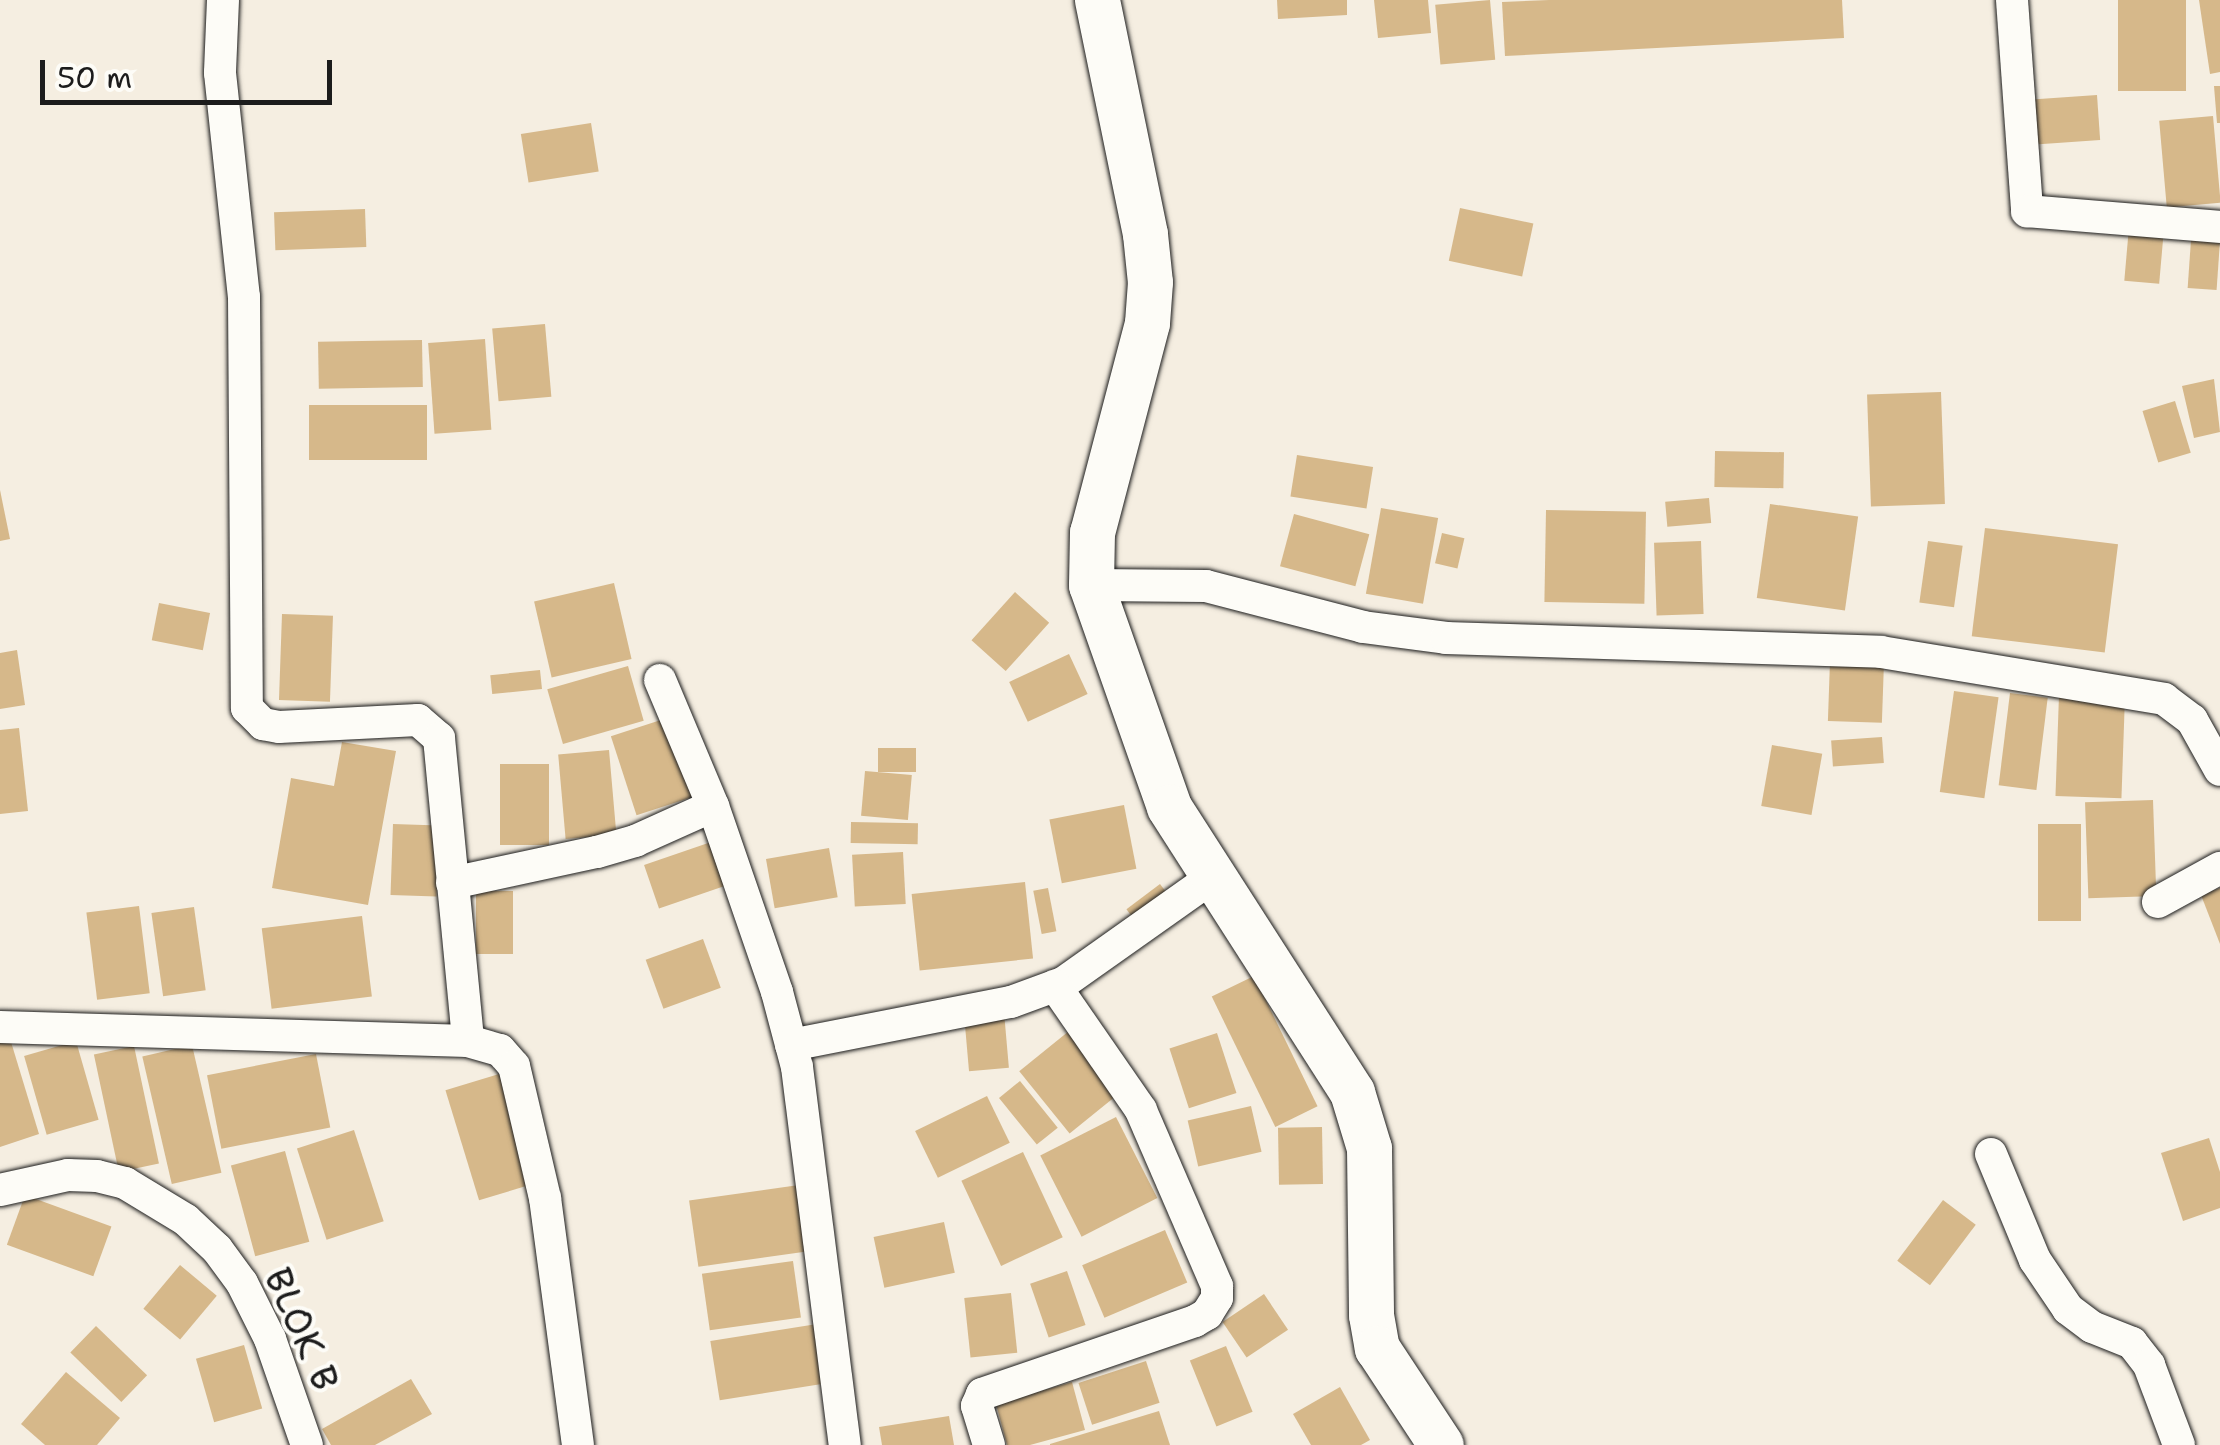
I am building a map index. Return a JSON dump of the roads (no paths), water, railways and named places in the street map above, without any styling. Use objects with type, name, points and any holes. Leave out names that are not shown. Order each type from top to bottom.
[{"type":"street","points":[[223,0],[220,72],[244,297],[247,708],[264,724],[279,727],[418,720],[430,727],[442,750],[468,1041]]},
{"type":"street","points":[[1096,0],[1139,200],[1150,282],[1147,324],[1092,532],[1091,585],[1155,778],[1352,1092],[1370,1148],[1371,1316],[1377,1348],[1441,1445]]},
{"type":"street","points":[[2012,0],[2027,212],[2220,227]]},
{"type":"street","points":[[1091,585],[1206,586],[1363,626],[1446,638],[1881,652],[2164,698],[2192,720],[2220,770]]},
{"type":"street","points":[[660,680],[713,806],[791,1045],[811,1156],[846,1445]]},
{"type":"street","points":[[452,883],[616,846],[713,806]]},
{"type":"street","points":[[2158,902],[2220,868]]},
{"type":"street","points":[[791,1045],[1011,1002],[1055,986],[1214,876]]},
{"type":"street","points":[[989,1445],[977,1406],[982,1394],[1195,1321],[1206,1314],[1217,1298],[1217,1286],[1141,1110],[1055,986]]},
{"type":"street","points":[[0,1027],[468,1041],[500,1050],[514,1066],[545,1198],[578,1445]]},
{"type":"street","points":[[1991,1154],[2035,1260],[2068,1309],[2092,1327],[2132,1343],[2179,1445]]},
{"type":"street","name":"BLOK B","points":[[0,1190],[68,1175],[97,1176],[125,1183],[186,1220],[218,1249],[242,1283],[270,1339],[307,1445]]}]
